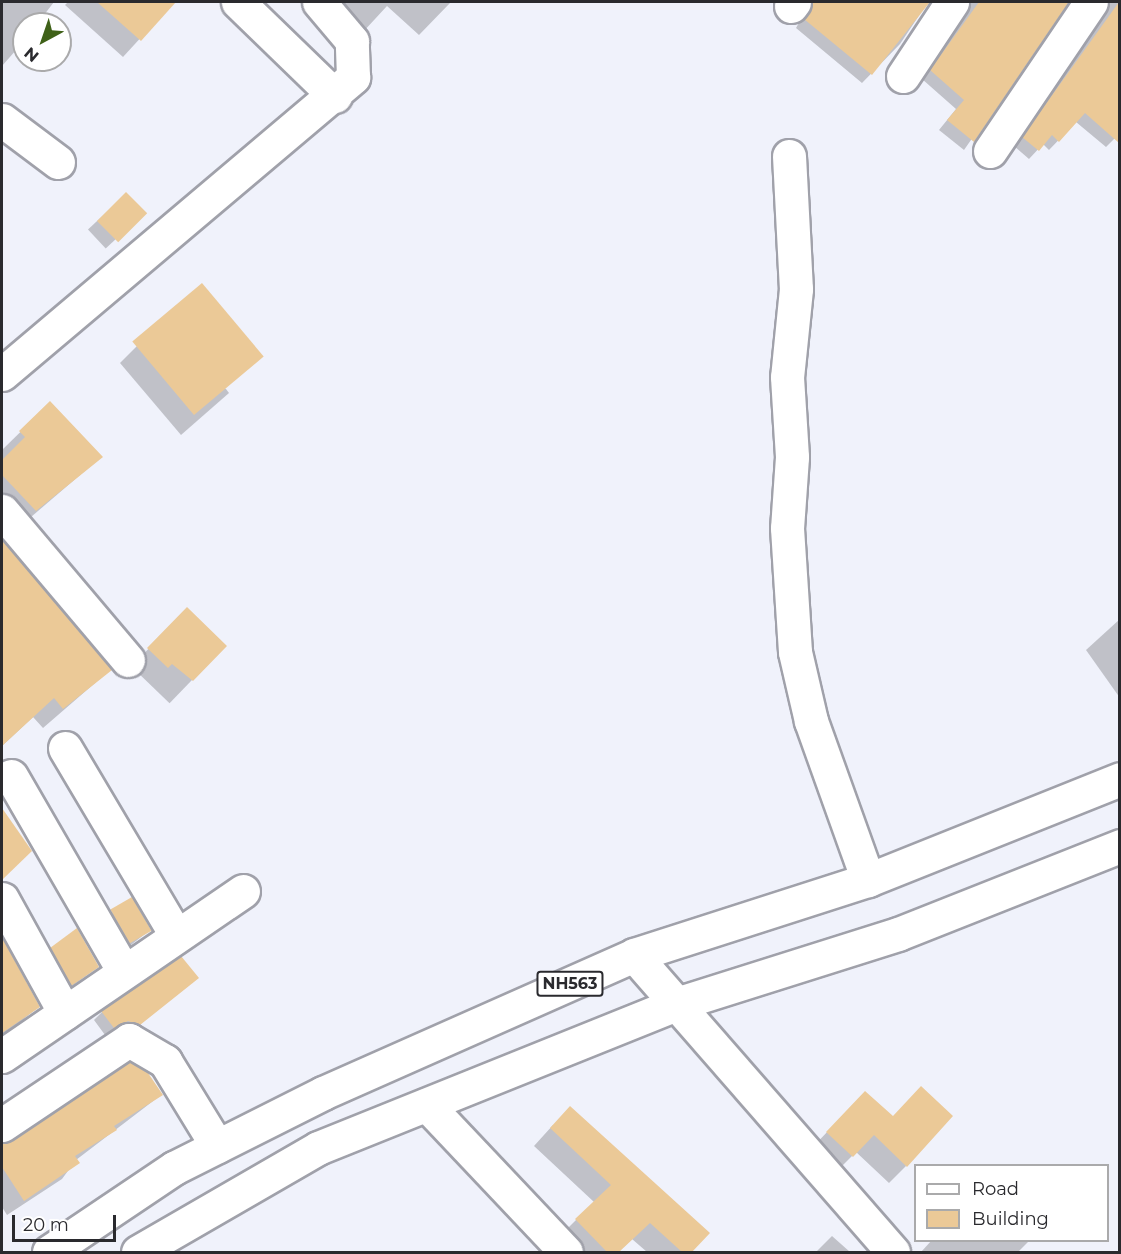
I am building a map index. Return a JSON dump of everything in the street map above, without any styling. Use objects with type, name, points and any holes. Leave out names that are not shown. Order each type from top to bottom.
[{"type":"main road","points":[[238,2],[335,96]]},
{"type":"main road","points":[[2,374],[335,96],[353,77],[356,58],[352,41],[319,2]]},
{"type":"main road","points":[[903,76],[952,2]]},
{"type":"main road","points":[[990,151],[1091,2]]},
{"type":"main road","points":[[2,120],[57,162]]},
{"type":"main road","points":[[789,156],[796,289],[787,377],[792,458],[787,528],[795,652],[811,722],[868,880]]},
{"type":"main road","points":[[2,511],[128,660]]},
{"type":"main road","points":[[65,748],[175,933]]},
{"type":"main road","points":[[11,776],[123,970]]},
{"type":"main road","name":"NH563","points":[[49,1252],[174,1168],[217,1146],[323,1093],[634,955],[868,880],[1119,779]]},
{"type":"main road","points":[[138,1252],[274,1169],[427,1105],[673,1005],[898,934],[1119,846]]},
{"type":"main road","points":[[2,1056],[175,933],[243,891]]},
{"type":"main road","points":[[2,899],[65,1013]]},
{"type":"main road","points":[[634,955],[673,1005],[893,1252]]},
{"type":"main road","points":[[2,1125],[129,1040],[165,1061],[217,1146]]},
{"type":"main road","points":[[427,1105],[566,1252]]},
{"type":"building","points":[[97,2],[176,2],[141,41]]},
{"type":"building","points":[[812,2],[930,2],[872,75],[804,19]]},
{"type":"building","points":[[979,2],[1069,2],[974,142],[947,120],[964,100],[930,70]]},
{"type":"building","points":[[1119,2],[1119,143],[1085,113],[1059,142],[1052,135],[1039,151],[1022,137]]},
{"type":"building","points":[[126,192],[147,213],[118,242],[97,221]]},
{"type":"building","points":[[202,283],[264,357],[194,415],[132,341]]},
{"type":"building","points":[[50,401],[103,457],[36,511],[2,475],[2,460],[25,437],[19,431]]},
{"type":"building","points":[[2,539],[112,670],[63,709],[54,698],[2,746]]},
{"type":"building","points":[[187,607],[227,646],[193,681],[172,664],[168,668],[147,648]]},
{"type":"building","points":[[2,808],[32,851],[2,880]]},
{"type":"building","points":[[132,897],[152,931],[130,943],[110,910]]},
{"type":"building","points":[[77,928],[99,967],[71,986],[50,948]]},
{"type":"building","points":[[2,937],[40,1007],[2,1033]]},
{"type":"building","points":[[181,956],[199,978],[140,1025],[128,1021],[114,1028],[101,1011]]},
{"type":"building","points":[[130,1062],[148,1073],[163,1095],[114,1126],[117,1130],[75,1156],[80,1163],[24,1201],[2,1167],[2,1143]]},
{"type":"building","points":[[921,1086],[953,1116],[907,1167],[874,1135],[853,1157],[826,1132],[865,1091],[893,1116]]},
{"type":"building","points":[[570,1106],[710,1233],[692,1252],[682,1252],[650,1223],[619,1252],[607,1252],[575,1219],[611,1185],[550,1128]]}]
